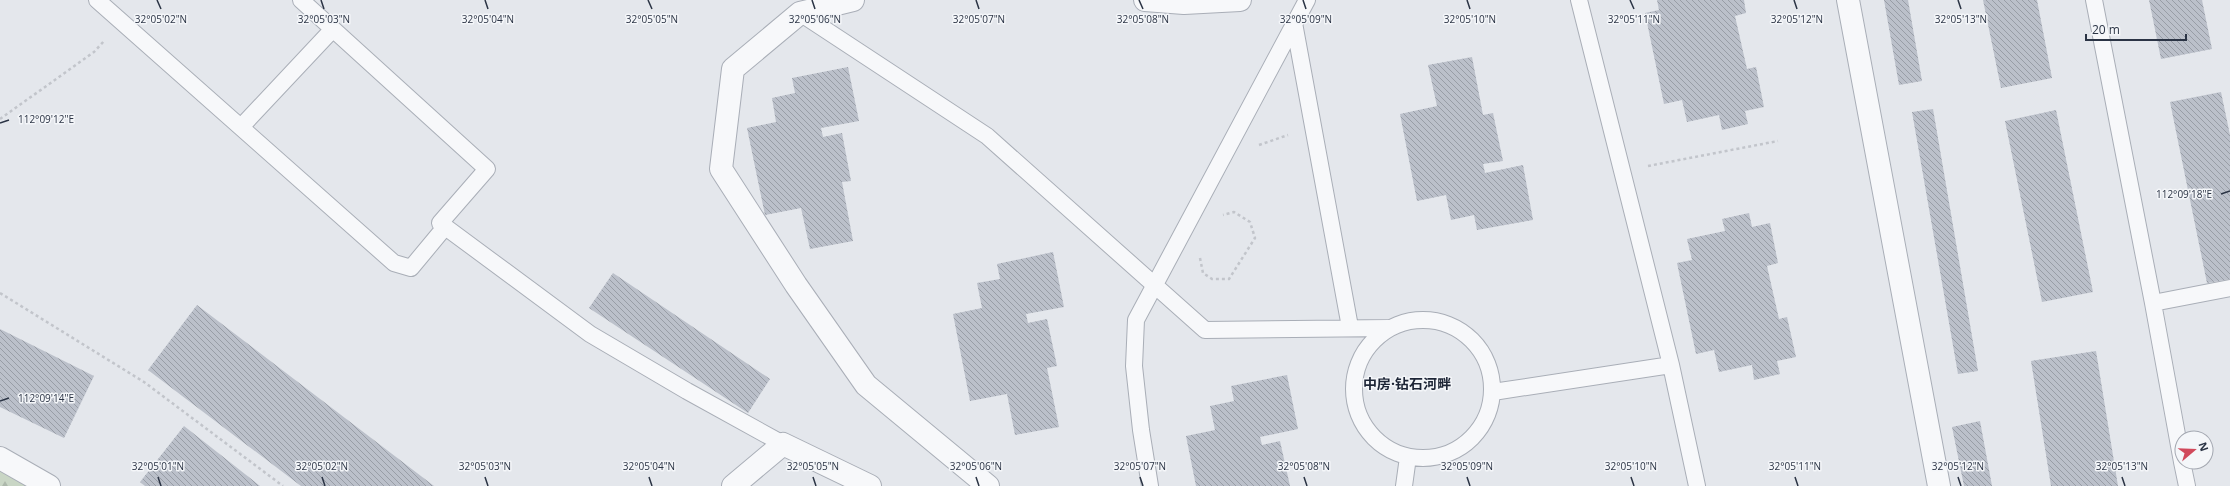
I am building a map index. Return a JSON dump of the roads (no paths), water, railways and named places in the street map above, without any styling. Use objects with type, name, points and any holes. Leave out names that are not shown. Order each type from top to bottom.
[{"type":"street","points":[[853,0],[800,12],[733,69],[721,169],[796,285],[866,385],[988,486]]},
{"type":"street","points":[[1145,0],[1184,3],[1240,0]]},
{"type":"street","points":[[1848,0],[1939,486]]},
{"type":"street","points":[[733,486],[783,444],[870,486]]},
{"type":"street","points":[[0,458],[49,486]]},
{"type":"lane","points":[[97,0],[394,263],[411,268],[445,227]]},
{"type":"lane","points":[[301,0],[487,169],[440,223],[590,334],[687,391],[783,444]]},
{"type":"lane","points":[[1150,486],[1140,430],[1134,366],[1136,320],[1153,284],[1307,0]]},
{"type":"lane","points":[[1579,0],[1624,170],[1671,365],[1697,486]]},
{"type":"lane","points":[[2094,0],[2176,430]]},
{"type":"lane","points":[[800,12],[987,136],[1204,330],[1350,327],[1389,328]]},
{"type":"lane","points":[[1294,23],[1350,327]]},
{"type":"lane","points":[[241,128],[333,29]]},
{"type":"lane","points":[[2152,303],[2230,288]]},
{"type":"lane","points":[[1429,319],[1450,324],[1468,336],[1482,351],[1490,371],[1493,392],[1487,416],[1474,436],[1455,451],[1432,458],[1408,457],[1386,448],[1368,432],[1357,411],[1353,387],[1358,363],[1370,343],[1389,328],[1408,320],[1429,319]]},
{"type":"lane","points":[[1493,392],[1671,365]]},
{"type":"lane","points":[[1404,486],[1408,457]]},
{"type":"lane","points":[[2183,470],[2186,486]]},
{"type":"district","name":"中房·钻石河畔","points":[[1407,384]]}]
